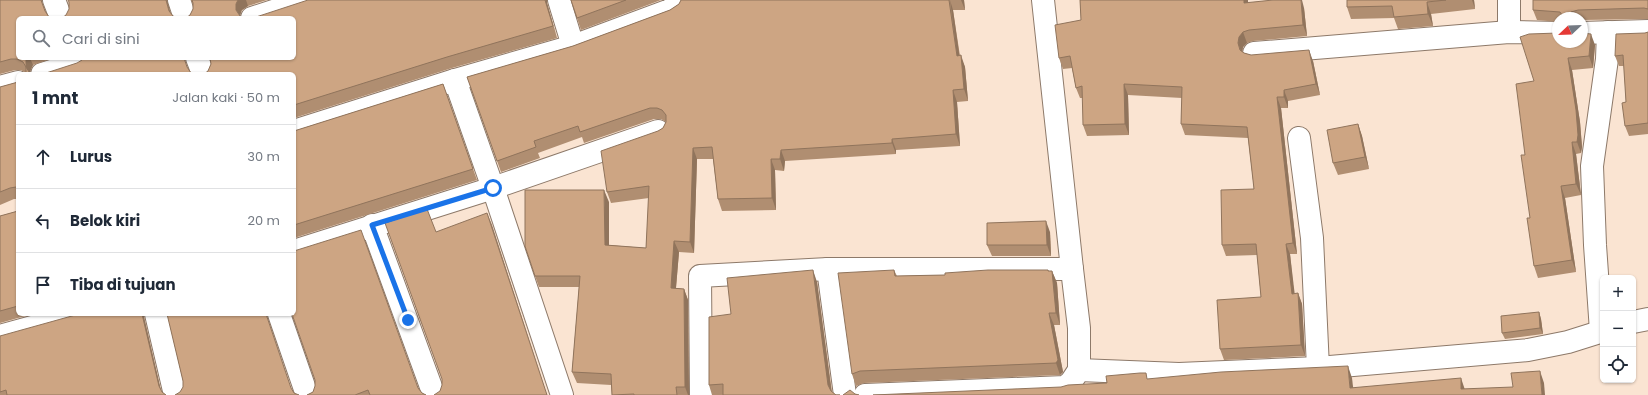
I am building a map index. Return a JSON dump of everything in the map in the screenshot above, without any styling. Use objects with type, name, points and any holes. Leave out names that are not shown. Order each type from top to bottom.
[{"type":"street","points":[[54,0],[60,16]]},
{"type":"street","points":[[180,0],[184,16]]},
{"type":"street","points":[[258,16],[307,0]]},
{"type":"street","points":[[559,0],[573,46]]},
{"type":"street","points":[[296,129],[455,80],[573,46],[670,10],[675,6],[677,0]]},
{"type":"street","points":[[865,395],[1065,387],[1071,382],[1079,370],[1079,328],[1043,0]]},
{"type":"street","points":[[1509,0],[1509,32]]},
{"type":"street","points":[[1588,33],[1648,31]]},
{"type":"street","points":[[1254,53],[1509,32],[1552,33]]},
{"type":"street","points":[[1600,311],[1595,245],[1592,166],[1596,122],[1607,59],[1608,32]]},
{"type":"street","points":[[198,60],[202,72]]},
{"type":"street","points":[[50,72],[77,65]]},
{"type":"street","points":[[455,80],[493,188],[562,395]]},
{"type":"street","points":[[0,87],[16,83]]},
{"type":"street","points":[[296,250],[372,225],[493,188],[658,131]]},
{"type":"street","points":[[1300,138],[1312,238],[1318,368]]},
{"type":"street","points":[[372,225],[434,395]]},
{"type":"street","points":[[701,395],[700,276],[828,269],[1072,269]]},
{"type":"street","points":[[828,269],[845,395]]},
{"type":"street","points":[[0,336],[72,316]]},
{"type":"street","points":[[156,316],[175,395]]},
{"type":"street","points":[[280,316],[307,395]]},
{"type":"street","points":[[1636,321],[1648,319]]},
{"type":"street","points":[[1079,370],[1179,374],[1318,368],[1528,350],[1568,342],[1600,332]]},
{"type":"building","points":[[0,0],[41,0],[48,16],[16,16],[16,59],[0,62]]},
{"type":"building","points":[[68,0],[166,0],[169,11],[173,16],[65,16],[69,9]]},
{"type":"building","points":[[192,0],[238,0],[236,10],[240,16],[189,16],[193,9]]},
{"type":"building","points":[[308,0],[545,0],[553,26],[447,57],[296,104],[296,72],[207,72],[211,64],[210,60],[296,60],[296,16],[259,16]]},
{"type":"building","points":[[571,0],[626,0],[577,18]]},
{"type":"building","points":[[681,0],[949,0],[957,56],[961,55],[964,89],[953,90],[956,134],[892,139],[892,143],[781,150],[780,159],[771,159],[772,198],[718,199],[712,147],[693,148],[690,242],[674,241],[671,288],[684,289],[685,387],[676,387],[677,395],[612,395],[611,374],[572,372],[580,276],[535,276],[525,246],[525,190],[604,190],[605,245],[646,248],[649,186],[607,192],[601,151],[658,131],[663,128],[666,122],[666,115],[662,110],[650,108],[580,132],[578,126],[534,141],[536,147],[497,161],[467,77],[573,46],[670,10],[679,4]]},
{"type":"building","points":[[1080,0],[1244,0],[1244,3],[1273,0],[1301,0],[1303,25],[1249,30],[1243,32],[1239,37],[1238,43],[1240,50],[1251,55],[1309,50],[1316,84],[1284,90],[1284,97],[1277,97],[1293,243],[1286,244],[1292,294],[1298,293],[1301,345],[1220,349],[1217,300],[1261,297],[1256,244],[1222,245],[1221,190],[1254,189],[1247,127],[1181,124],[1182,87],[1124,84],[1125,124],[1083,125],[1082,86],[1076,88],[1070,56],[1059,58],[1055,25],[1081,20]]},
{"type":"building","points":[[1347,0],[1446,0],[1427,2],[1428,14],[1394,17],[1392,6],[1347,7]]},
{"type":"building","points":[[1533,0],[1648,0],[1648,9],[1578,10],[1571,12],[1533,10]]},
{"type":"building","points":[[1648,32],[1648,123],[1625,126],[1622,103],[1626,102],[1623,55],[1615,56],[1616,34]]},
{"type":"building","points":[[1552,33],[1552,48],[1588,48],[1588,34],[1591,34],[1589,56],[1568,58],[1576,110],[1578,135],[1577,142],[1572,142],[1576,184],[1561,186],[1572,260],[1534,266],[1527,218],[1530,218],[1521,155],[1525,155],[1516,84],[1534,81],[1520,37],[1529,34]]},
{"type":"building","points":[[19,60],[26,60],[26,67],[23,62]]},
{"type":"building","points":[[82,60],[185,60],[190,72],[49,72]]},
{"type":"building","points":[[16,83],[16,187],[0,192],[0,87]]},
{"type":"building","points":[[443,84],[473,169],[296,224],[296,130]]},
{"type":"building","points":[[1358,124],[1365,157],[1333,163],[1327,130]]},
{"type":"building","points":[[427,209],[436,232],[487,213],[547,395],[434,395],[440,391],[442,379],[385,223]]},
{"type":"building","points":[[16,212],[16,307],[0,311],[0,216]]},
{"type":"building","points":[[1046,221],[1047,245],[987,245],[987,223]]},
{"type":"building","points":[[361,230],[418,388],[426,395],[370,395],[368,390],[355,395],[307,395],[313,392],[315,380],[293,316],[296,316],[296,250]]},
{"type":"building","points":[[813,270],[828,385],[831,391],[836,395],[723,395],[723,384],[709,385],[709,317],[731,314],[727,278]]},
{"type":"building","points":[[894,270],[895,276],[945,275],[945,273],[988,270],[1052,271],[1056,313],[1049,313],[1058,360],[1056,363],[860,371],[852,374],[838,273]]},
{"type":"building","points":[[1539,312],[1540,328],[1502,333],[1501,316]]},
{"type":"building","points":[[72,316],[142,316],[159,386],[162,392],[166,395],[7,395],[6,390],[0,392],[0,336]]},
{"type":"building","points":[[167,316],[267,316],[291,388],[294,393],[299,395],[175,395],[180,392],[183,387],[183,381]]},
{"type":"building","points":[[1348,366],[1350,388],[1461,378],[1461,389],[1513,387],[1511,373],[1540,371],[1542,395],[873,395],[1061,387],[1068,385],[1107,383],[1106,376],[1140,373],[1146,373],[1147,379],[1221,372]]},
{"type":"building","points":[[850,390],[855,394],[859,395],[843,395]]},
{"type":"route","points":[[408,320],[372,225],[493,188]]}]
